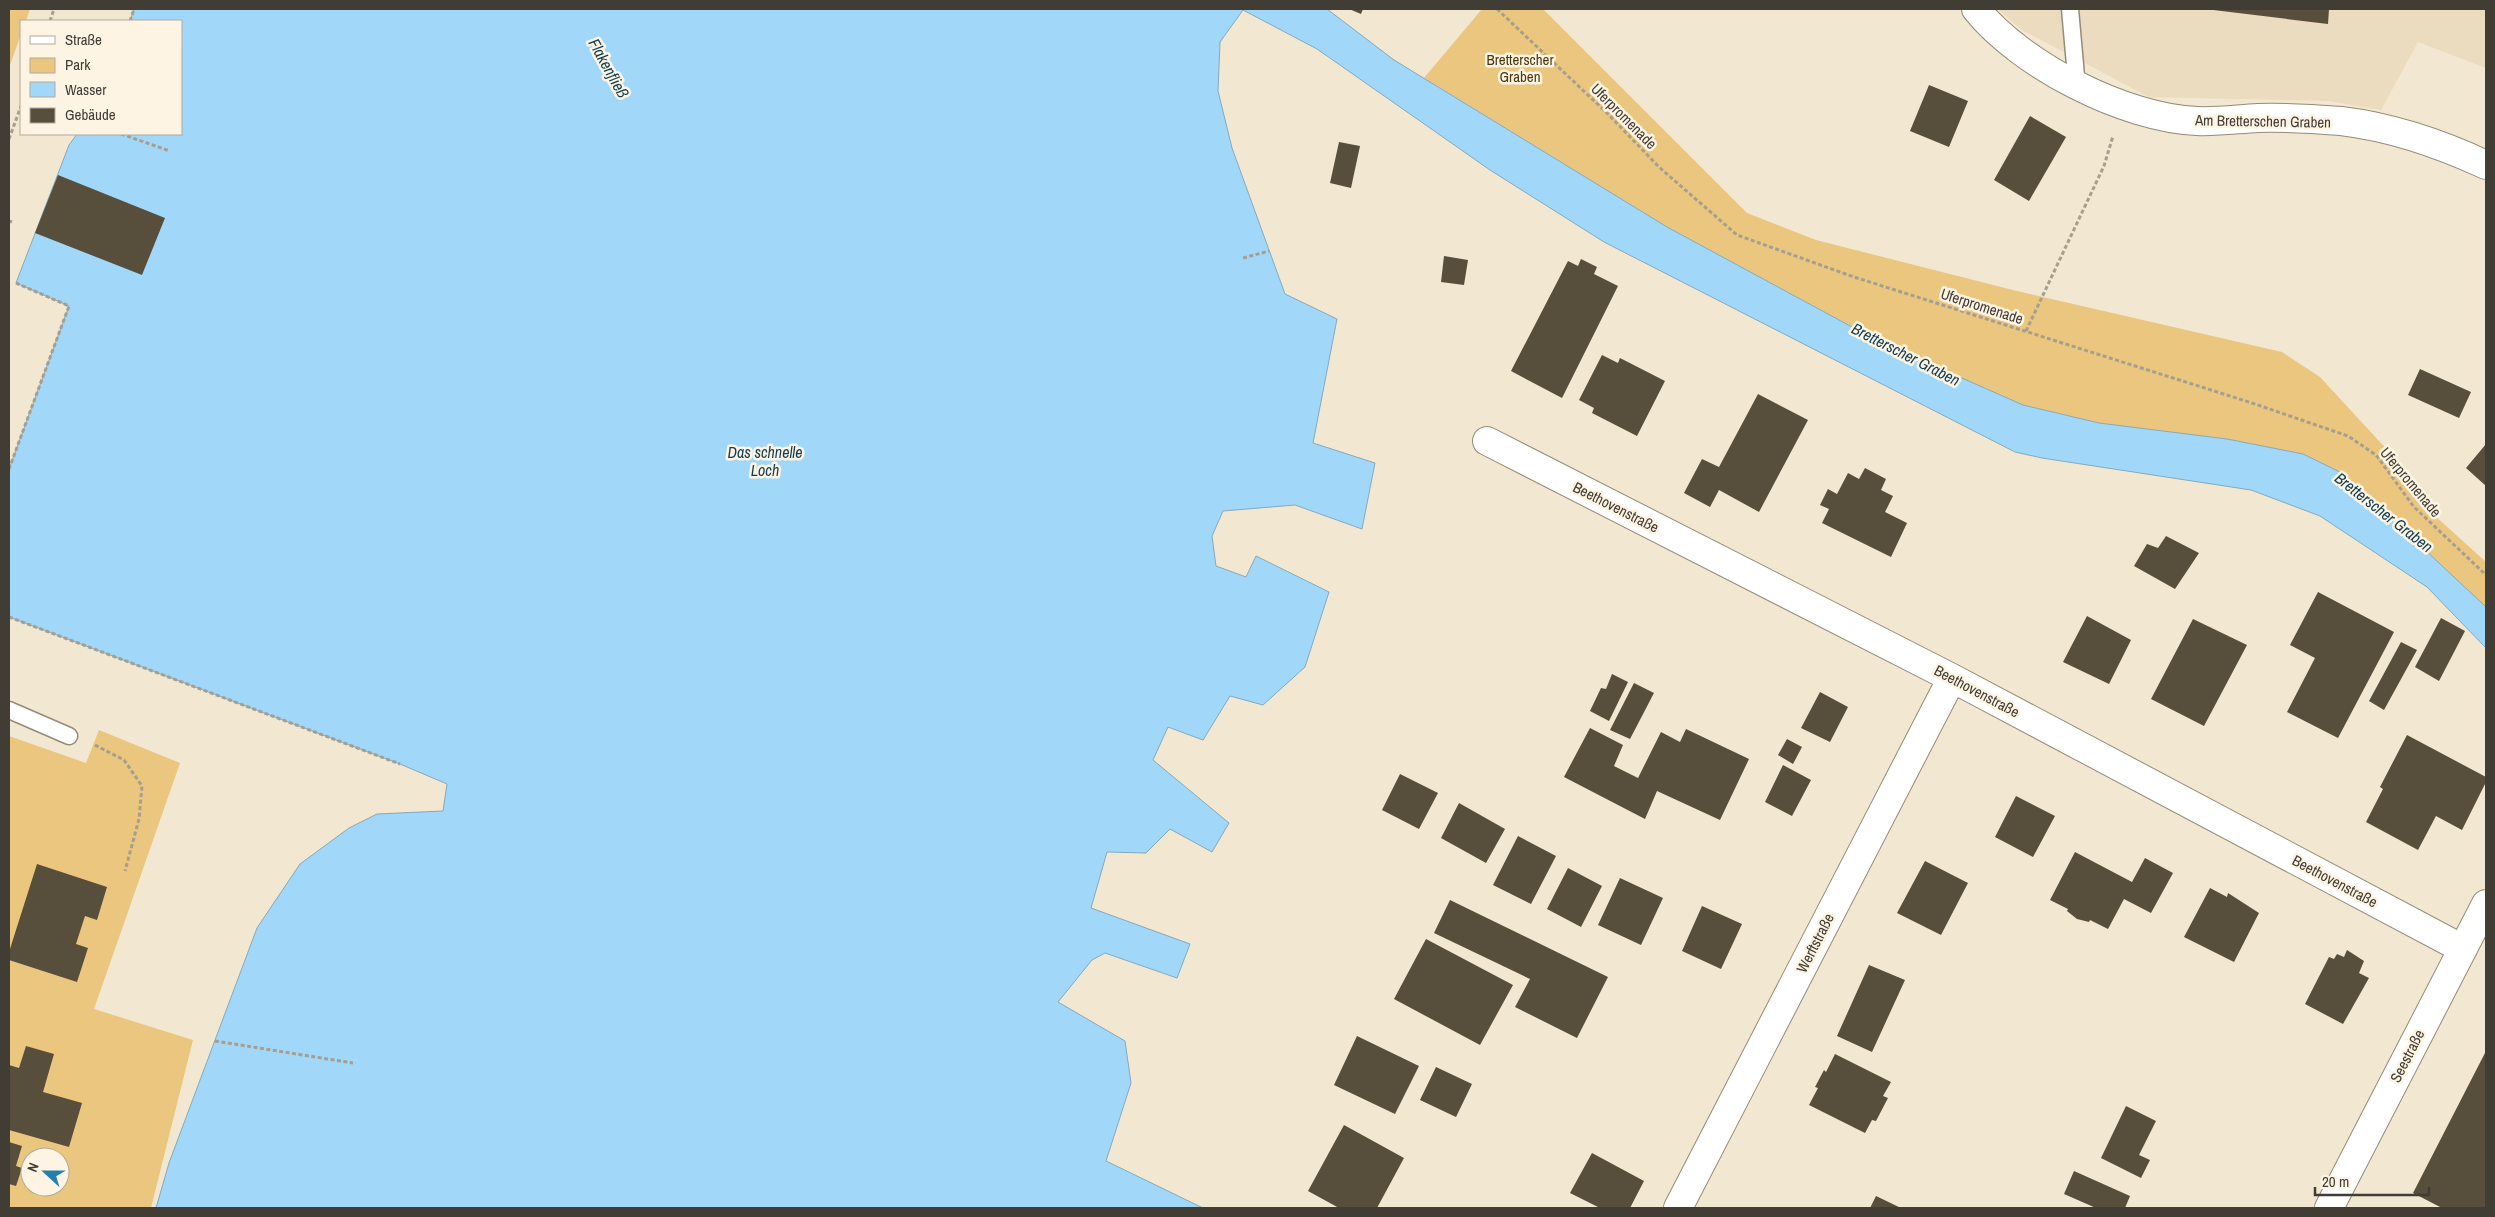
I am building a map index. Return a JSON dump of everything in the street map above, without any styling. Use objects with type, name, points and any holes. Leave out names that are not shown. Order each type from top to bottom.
[{"type":"street","name":"Am Bretterschen Graben","points":[[1976,9],[1986,21],[2023,51],[2077,87],[2138,111],[2196,122],[2261,118],[2342,122],[2398,132],[2461,153],[2486,165]]},
{"type":"street","name":"Beethovenstraße","points":[[1487,441],[1952,678],[2463,949]]},
{"type":"street","name":"Werftstraße","points":[[1678,1208],[1952,678]]},
{"type":"street","name":"Seestraße","points":[[2328,1208],[2486,904]]},
{"type":"lane","points":[[2070,9],[2077,87]]},
{"type":"lane","points":[[9,710],[69,736]]},
{"type":"path","name":"Uferpromenade","points":[[1498,9],[1659,167],[1737,234],[1854,277],[2252,403],[2348,436],[2376,454],[2414,507],[2486,574]]},
{"type":"path","points":[[2025,331],[2104,166],[2121,104]]},
{"type":"path","points":[[9,139],[20,109]]},
{"type":"path","points":[[124,135],[170,150]]},
{"type":"path","points":[[1243,258],[1269,251]]},
{"type":"path","points":[[9,469],[69,306],[16,282]]},
{"type":"path","points":[[9,617],[400,764]]},
{"type":"path","points":[[95,745],[124,760],[142,786],[139,819],[125,871]]},
{"type":"path","points":[[215,1041],[353,1063]]},
{"type":"shaded area","points":[[1998,9],[2486,9],[2486,68],[2418,42],[2381,110],[2329,101],[2149,97],[2022,30]]},
{"type":"green space","points":[[9,9],[30,9],[26,20],[20,20],[20,37],[9,68]]},
{"type":"green space","name":"Bretterscher Graben","points":[[1482,9],[1543,9],[1747,213],[1816,240],[2017,291],[2282,352],[2320,377],[2391,454],[2423,505],[2486,562],[2486,607],[2344,474],[2302,454],[2227,439],[2099,423],[2023,405],[1876,340],[1667,227],[1424,78]]},
{"type":"green space","points":[[99,730],[180,763],[94,1009],[193,1040],[151,1208],[9,1208],[9,736],[86,763]]},
{"type":"water","name":"Das schnelle Loch","points":[[134,9],[1327,9],[1394,60],[1667,227],[1876,340],[2023,405],[2099,423],[2227,439],[2303,454],[2344,474],[2486,607],[2486,648],[2427,587],[2320,516],[2251,490],[2042,458],[2015,452],[1604,242],[1490,170],[1317,49],[1243,10],[1220,42],[1218,91],[1232,148],[1285,294],[1337,319],[1313,443],[1375,463],[1362,529],[1295,505],[1223,511],[1212,536],[1216,566],[1246,577],[1256,556],[1329,592],[1305,667],[1263,705],[1230,696],[1203,740],[1168,727],[1153,760],[1229,823],[1212,852],[1170,829],[1146,853],[1107,852],[1091,908],[1190,944],[1177,978],[1105,953],[1092,960],[1058,1002],[1125,1041],[1131,1083],[1106,1161],[1203,1208],[156,1208],[169,1163],[257,928],[300,864],[349,828],[377,814],[443,811],[447,784],[400,764],[9,617],[9,469],[69,306],[16,283],[69,145],[76,135],[182,135],[182,20],[130,20]]},
{"type":"building","points":[[1349,9],[1363,9],[1361,14]]},
{"type":"building","points":[[2205,9],[2329,9],[2328,24]]},
{"type":"building","points":[[1929,85],[1968,101],[1949,147],[1910,131]]},
{"type":"building","points":[[2030,116],[2066,137],[2029,201],[1994,180]]},
{"type":"building","points":[[1339,142],[1360,146],[1351,188],[1330,183]]},
{"type":"building","points":[[58,175],[165,218],[142,275],[35,233]]},
{"type":"building","points":[[1444,256],[1468,260],[1464,285],[1441,282]]},
{"type":"building","points":[[1581,259],[1597,267],[1594,274],[1618,286],[1562,398],[1511,371],[1568,261],[1578,266]]},
{"type":"building","points":[[1602,355],[1618,363],[1620,358],[1665,381],[1637,436],[1592,413],[1594,408],[1579,400]]},
{"type":"building","points":[[2420,369],[2471,392],[2459,418],[2408,395]]},
{"type":"building","points":[[1758,394],[1808,420],[1759,512],[1719,490],[1710,507],[1684,493],[1702,459],[1719,467]]},
{"type":"building","points":[[2486,444],[2486,486],[2466,468]]},
{"type":"building","points":[[1865,468],[1886,479],[1881,490],[1893,496],[1885,512],[1907,523],[1891,557],[1822,523],[1829,509],[1820,505],[1828,489],[1837,494],[1848,473],[1859,479]]},
{"type":"building","points":[[2166,536],[2199,553],[2175,589],[2134,566],[2147,544],[2158,548]]},
{"type":"building","points":[[2318,592],[2394,632],[2338,738],[2287,712],[2315,658],[2290,645]]},
{"type":"building","points":[[2087,616],[2131,640],[2109,684],[2063,662]]},
{"type":"building","points":[[2441,618],[2465,631],[2439,681],[2415,667]]},
{"type":"building","points":[[2193,619],[2247,645],[2204,726],[2151,699]]},
{"type":"building","points":[[2401,642],[2417,650],[2384,710],[2369,701]]},
{"type":"building","points":[[1612,674],[1628,682],[1609,721],[1590,711],[1601,688],[1606,689]]},
{"type":"building","points":[[1634,683],[1654,693],[1630,739],[1610,730]]},
{"type":"building","points":[[1820,692],[1848,707],[1830,742],[1801,728]]},
{"type":"building","points":[[1590,728],[1623,745],[1614,766],[1638,778],[1661,732],[1680,742],[1686,729],[1749,759],[1720,820],[1657,791],[1645,819],[1564,777]]},
{"type":"building","points":[[2407,735],[2486,777],[2486,782],[2462,830],[2436,816],[2418,850],[2366,822],[2383,789],[2380,787]]},
{"type":"building","points":[[1787,739],[1802,747],[1793,764],[1778,755]]},
{"type":"building","points":[[1783,765],[1811,780],[1792,816],[1765,802]]},
{"type":"building","points":[[1400,774],[1438,793],[1419,829],[1382,810]]},
{"type":"building","points":[[2016,796],[2055,816],[2033,857],[1995,837]]},
{"type":"building","points":[[1459,803],[1505,829],[1486,863],[1441,838]]},
{"type":"building","points":[[1518,836],[1556,856],[1531,904],[1493,885]]},
{"type":"building","points":[[2075,852],[2132,882],[2145,858],[2173,873],[2151,913],[2124,899],[2108,929],[2090,920],[2089,922],[2077,919],[2067,911],[2068,909],[2050,900]]},
{"type":"building","points":[[1925,861],[1968,883],[1941,935],[1897,913]]},
{"type":"building","points":[[37,864],[107,887],[97,920],[85,916],[76,944],[88,948],[77,982],[9,960],[9,952]]},
{"type":"building","points":[[1568,868],[1602,886],[1581,927],[1547,909]]},
{"type":"building","points":[[1620,878],[1663,898],[1641,945],[1598,925]]},
{"type":"building","points":[[2210,888],[2227,897],[2228,893],[2259,913],[2234,962],[2184,937]]},
{"type":"building","points":[[1450,900],[1608,977],[1577,1038],[1515,1007],[1530,979],[1434,933]]},
{"type":"building","points":[[1702,906],[1742,924],[1721,969],[1682,951]]},
{"type":"building","points":[[1426,939],[1513,985],[1480,1045],[1394,999]]},
{"type":"building","points":[[2347,950],[2364,961],[2359,973],[2369,978],[2343,1024],[2305,1004],[2329,957],[2334,959],[2337,954],[2344,957]]},
{"type":"building","points":[[1869,965],[1905,980],[1872,1052],[1837,1036]]},
{"type":"building","points":[[1357,1036],[1419,1066],[1395,1114],[1334,1085]]},
{"type":"building","points":[[26,1046],[54,1054],[43,1092],[82,1103],[69,1147],[9,1130],[9,1065],[19,1068]]},
{"type":"building","points":[[2486,1051],[2486,1208],[2442,1208],[2413,1193]]},
{"type":"building","points":[[1835,1054],[1891,1082],[1883,1096],[1888,1098],[1876,1121],[1872,1120],[1865,1133],[1809,1105],[1818,1088],[1815,1087],[1824,1070],[1826,1072]]},
{"type":"building","points":[[1436,1067],[1472,1084],[1456,1117],[1420,1100]]},
{"type":"building","points":[[2126,1106],[2156,1121],[2139,1155],[2150,1160],[2141,1178],[2101,1158]]},
{"type":"building","points":[[1344,1125],[1404,1158],[1377,1208],[1339,1208],[1308,1191]]},
{"type":"building","points":[[9,1142],[22,1146],[20,1147],[16,1166],[20,1167],[20,1174],[16,1186],[9,1184]]},
{"type":"building","points":[[1592,1153],[1644,1181],[1630,1208],[1600,1208],[1570,1193]]},
{"type":"building","points":[[2074,1171],[2130,1196],[2125,1208],[2096,1208],[2064,1194]]},
{"type":"building","points":[[1876,1196],[1901,1208],[1870,1208]]},
{"type":"water label","name":"Flakenfließ","points":[[609,68]]}]
